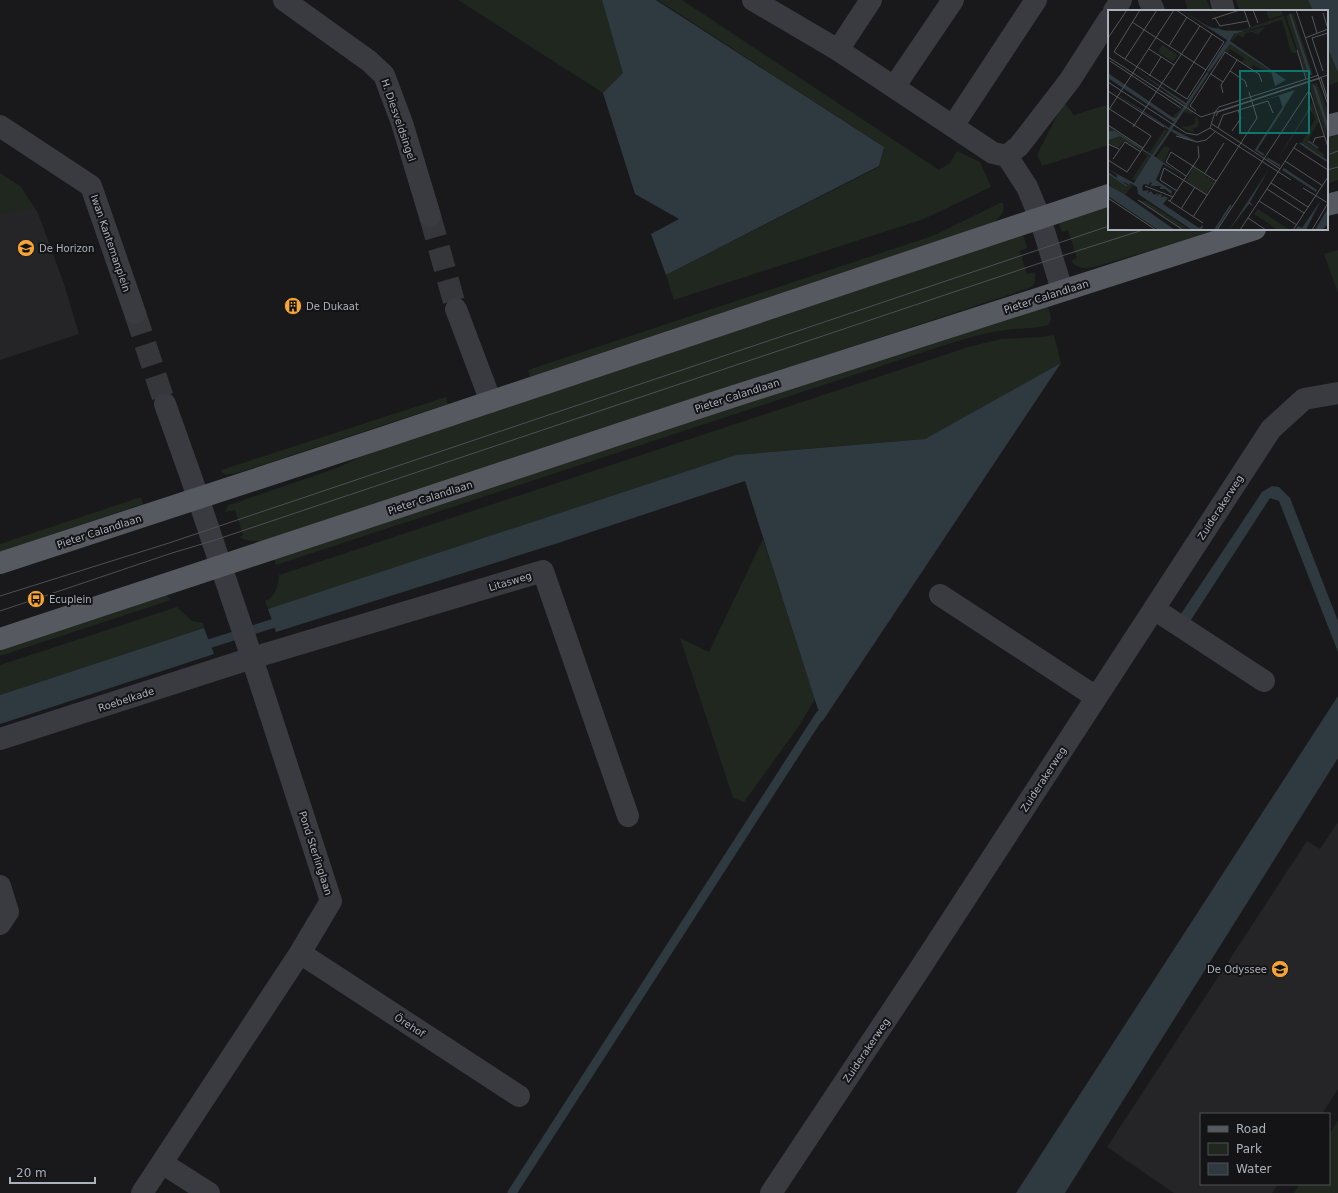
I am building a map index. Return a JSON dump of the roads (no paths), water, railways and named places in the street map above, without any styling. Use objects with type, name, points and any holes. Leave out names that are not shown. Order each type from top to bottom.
[{"type":"main road","points":[[1328,126],[1338,123]]},
{"type":"main road","name":"Pieter Calandlaan","points":[[0,563],[491,402],[1108,195]]},
{"type":"main road","points":[[1328,205],[1338,202]]},
{"type":"main road","name":"Pieter Calandlaan","points":[[0,639],[222,567],[727,399],[1252,230]]},
{"type":"street","name":"H. Diesveldsingel","points":[[284,0],[369,61],[384,74],[402,123],[430,216]]},
{"type":"street","points":[[753,0],[783,8],[838,50],[993,153],[1007,156],[1027,187],[1040,218],[1062,290]]},
{"type":"street","points":[[838,50],[871,0]]},
{"type":"street","points":[[894,87],[952,0]]},
{"type":"street","points":[[953,126],[1036,0]]},
{"type":"street","points":[[1115,10],[1121,0]]},
{"type":"street","points":[[1149,0],[1154,10]]},
{"type":"street","points":[[1221,0],[1224,10]]},
{"type":"street","points":[[1007,156],[1019,146],[1070,80],[1108,21]]},
{"type":"street","name":"Iwan Kantemanplein","points":[[0,126],[91,186],[135,313]]},
{"type":"street","points":[[456,309],[491,402]]},
{"type":"street","name":"Zuiderakerweg","points":[[771,1193],[919,970],[1272,429],[1304,399],[1338,392]]},
{"type":"street","points":[[165,404],[222,567]]},
{"type":"street","name":"Pond Sterlinglaan","points":[[142,1193],[300,953],[332,901],[222,567]]},
{"type":"street","name":"Litasweg","points":[[250,652],[542,571],[628,816]]},
{"type":"street","points":[[940,595],[1096,697]]},
{"type":"street","points":[[1154,609],[1264,681]]},
{"type":"street","name":"Roebelkade","points":[[0,740],[250,652]]},
{"type":"street","points":[[0,886],[8,912],[0,924]]},
{"type":"street","name":"Örehof","points":[[300,953],[519,1096]]},
{"type":"street","points":[[162,1163],[209,1193]]},
{"type":"water","points":[[602,0],[656,0],[884,147],[879,166],[666,275],[651,234],[679,219],[635,194],[603,93],[623,73]]},
{"type":"water","points":[[1308,0],[1338,0],[1338,73],[1328,48],[1328,10],[1313,10]]},
{"type":"water","points":[[1061,363],[822,722],[745,481],[558,543],[276,632],[268,609],[736,455],[925,439]]},
{"type":"water","points":[[1272,486],[1279,487],[1290,498],[1338,621],[1338,652],[1279,501],[1270,498],[1189,623],[1179,617],[1262,492]]},
{"type":"water","points":[[204,628],[214,654],[0,724],[0,695]]},
{"type":"water","points":[[1338,696],[1338,758],[1065,1193],[1016,1193]]},
{"type":"waterway","points":[[199,647],[284,620]]},
{"type":"waterway","points":[[512,1193],[820,715]]},
{"type":"tunnel","points":[[430,216],[456,309]]},
{"type":"tunnel","points":[[135,313],[165,404]]},
{"type":"tram line","points":[[1328,155],[1338,151]]},
{"type":"tram line","points":[[1328,170],[1338,167]]},
{"type":"tram line","points":[[0,596],[169,543],[1108,226]]},
{"type":"tram line","points":[[0,611],[1052,259],[1143,230]]},
{"type":"place","name":"De Horizon","points":[[26,248]]},
{"type":"place","name":"De Dukaat","points":[[293,306]]},
{"type":"place","name":"Ecuplein","points":[[36,599]]},
{"type":"place","name":"De Odyssee","points":[[1280,969]]}]
